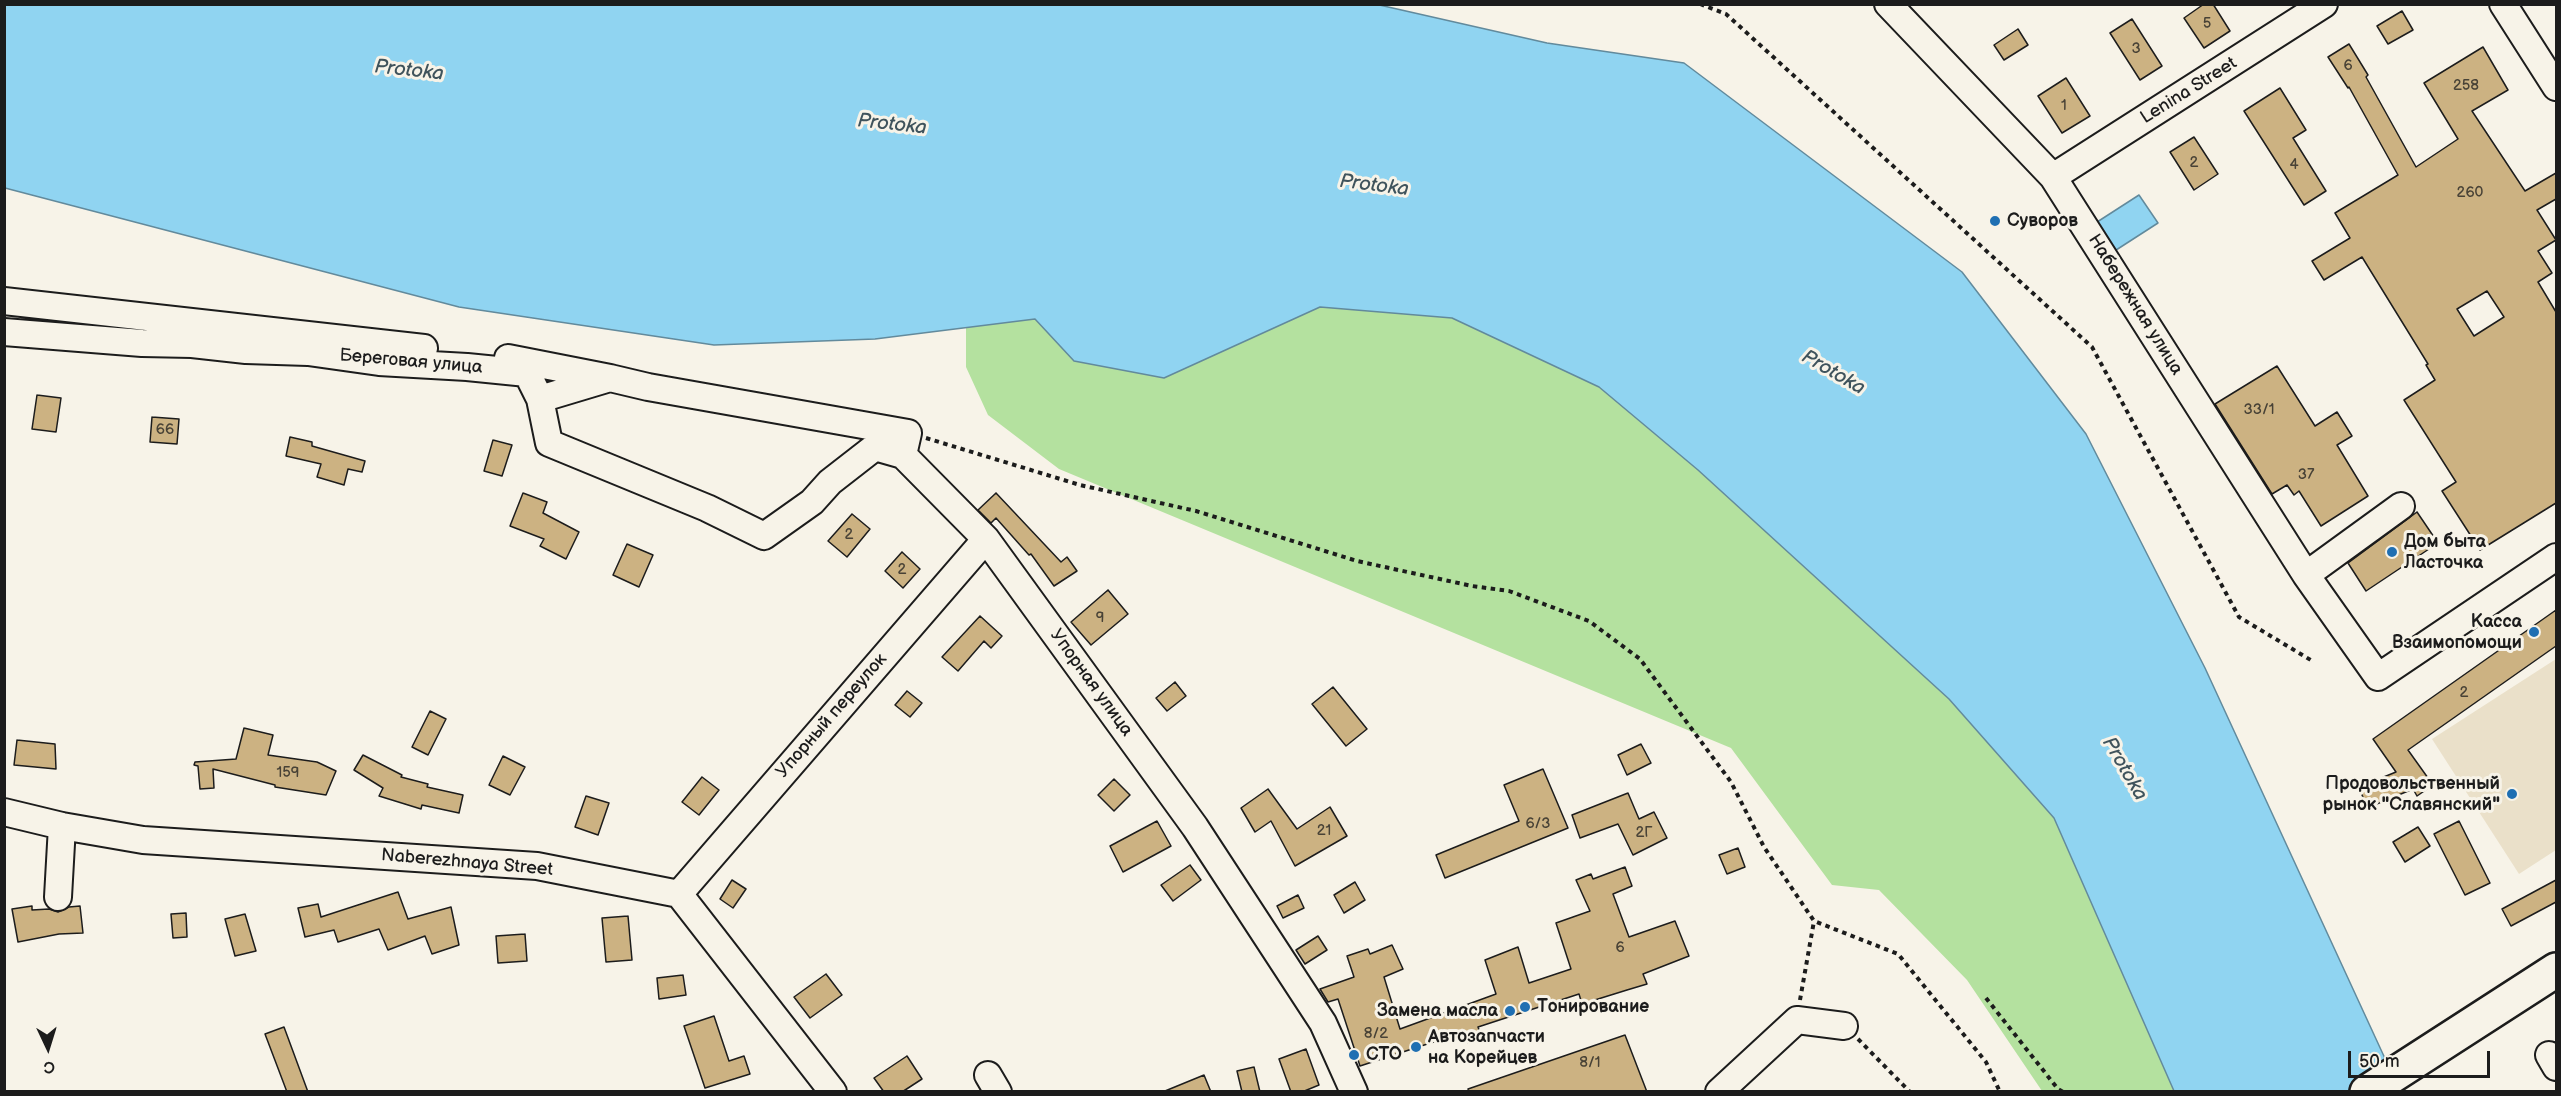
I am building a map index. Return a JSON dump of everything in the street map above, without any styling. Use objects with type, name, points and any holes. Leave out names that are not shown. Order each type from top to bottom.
[{"type":"main road","points":[[2367,1092],[2556,970]]},
{"type":"street","name":"Набережная улица","points":[[1888,4],[2054,177],[2306,575],[2378,677],[2556,557]]},
{"type":"street","name":"Lenina Street","points":[[2054,177],[2324,4]]},
{"type":"street","points":[[2503,4],[2556,87]]},
{"type":"street","points":[[4,301],[518,359],[906,444]]},
{"type":"street","name":"Береговая улица","points":[[4,332],[142,343],[192,344],[246,350],[308,352],[379,362],[467,367],[527,374],[540,399],[549,444],[707,508],[764,536],[812,502],[830,482],[875,447],[906,444]]},
{"type":"street","points":[[540,399],[610,378]]},
{"type":"street","name":"Упорная улица","points":[[906,444],[986,539],[1195,827],[1323,1023],[1354,1092]]},
{"type":"street","points":[[2306,575],[2401,506]]},
{"type":"street","name":"Упорный переулок","points":[[679,894],[986,539]]},
{"type":"street","name":"Naberezhnaya Street","points":[[4,812],[62,826],[143,840],[537,866],[679,894]]},
{"type":"street","points":[[58,897],[62,826]]},
{"type":"street","points":[[679,894],[833,1092]]},
{"type":"street","points":[[1719,1092],[1797,1020],[1844,1026]]},
{"type":"path","points":[[1701,4],[1726,14],[2092,347],[2239,617],[2314,662]]},
{"type":"path","points":[[906,444],[1196,511],[1357,561],[1472,586],[1509,591],[1589,621],[1640,659],[1731,782],[1764,846],[1814,921],[1898,954],[1986,1062],[2000,1092]]},
{"type":"path","points":[[1797,1020],[1814,921]]},
{"type":"path","points":[[1986,998],[2058,1089],[2063,1092]]},
{"type":"path","points":[[1844,1026],[1910,1092]]},
{"type":"shaded area","name":"Продовольственный рынок \"Славянский\"","points":[[2556,659],[2556,850],[2519,874],[2432,739]]},
{"type":"green space","points":[[1320,307],[1452,318],[1599,387],[1698,470],[1949,699],[2054,818],[2174,1091],[2042,1091],[1967,980],[1879,890],[1832,885],[1731,748],[1059,469],[988,415],[966,367],[966,327],[1036,319],[1064,350],[1164,378]]},
{"type":"water","name":"Protoka","points":[[1375,4],[1547,43],[1684,63],[1962,272],[2086,434],[2205,668],[2400,1091],[2174,1091],[2054,818],[1949,699],[1698,470],[1599,387],[1452,318],[1320,307],[1164,378],[1074,361],[1035,319],[875,339],[714,345],[459,307],[5,188],[4,5]]},
{"type":"water","points":[[2139,195],[2158,223],[2113,252],[2094,224]]},
{"type":"building","points":[[2204,4],[2213,4],[2230,31],[2204,48],[2184,18]]},
{"type":"building","points":[[2402,11],[2413,30],[2388,44],[2377,26]]},
{"type":"building","points":[[2132,19],[2162,66],[2140,80],[2110,33]]},
{"type":"building","points":[[2018,29],[2028,45],[2004,60],[1994,45]]},
{"type":"building","points":[[2349,44],[2368,75],[2366,77],[2416,167],[2458,139],[2424,83],[2483,47],[2508,90],[2472,111],[2525,191],[2556,173],[2556,199],[2537,210],[2556,240],[2538,251],[2552,273],[2538,282],[2556,312],[2556,503],[2480,550],[2442,491],[2456,482],[2404,400],[2435,380],[2426,365],[2428,364],[2362,257],[2324,280],[2312,261],[2350,238],[2335,213],[2398,175],[2349,87],[2328,57]],"holes":[[[2487,291],[2504,317],[2474,336],[2457,309]]]},
{"type":"building","points":[[2066,78],[2090,116],[2062,133],[2038,96]]},
{"type":"building","points":[[2280,88],[2306,130],[2293,138],[2326,191],[2304,205],[2244,111]]},
{"type":"building","points":[[2194,137],[2218,174],[2194,190],[2170,152]]},
{"type":"building","points":[[2277,366],[2315,426],[2337,412],[2352,436],[2337,445],[2368,496],[2321,526],[2299,491],[2294,495],[2287,485],[2272,494],[2215,404]]},
{"type":"building","points":[[37,395],[61,398],[56,432],[32,429]]},
{"type":"building","points":[[152,417],[179,419],[177,444],[150,442]]},
{"type":"building","points":[[290,437],[312,442],[312,446],[365,461],[362,472],[348,469],[344,485],[317,477],[321,464],[286,456]]},
{"type":"building","points":[[493,440],[512,445],[502,476],[484,471]]},
{"type":"building","points":[[523,493],[547,502],[543,513],[579,532],[566,559],[540,546],[544,539],[510,526]]},
{"type":"building","points":[[996,493],[1061,562],[1067,557],[1077,571],[1054,586],[1031,554],[1029,555],[996,518],[991,523],[978,510]]},
{"type":"building","name":"Дом быта Ласточка","points":[[2417,512],[2438,543],[2366,591],[2348,563]]},
{"type":"building","points":[[852,514],[870,529],[847,557],[828,541]]},
{"type":"building","points":[[627,544],[653,555],[639,587],[613,575]]},
{"type":"building","points":[[902,552],[920,569],[903,588],[885,571]]},
{"type":"building","points":[[1108,590],[1128,614],[1091,645],[1071,622]]},
{"type":"building","points":[[2556,610],[2556,646],[2408,750],[2433,785],[2417,796],[2413,789],[2367,808],[2359,787],[2396,772],[2373,739]]},
{"type":"building","points":[[980,616],[1002,636],[991,648],[984,641],[958,671],[942,657]]},
{"type":"building","points":[[1175,682],[1186,696],[1167,711],[1156,698]]},
{"type":"building","points":[[1333,687],[1367,729],[1346,746],[1312,704]]},
{"type":"building","points":[[907,691],[922,703],[910,717],[895,705]]},
{"type":"building","points":[[430,711],[446,719],[428,755],[412,747]]},
{"type":"building","points":[[244,728],[273,735],[268,755],[317,762],[336,771],[326,795],[275,787],[275,785],[213,769],[214,788],[200,789],[198,766],[194,765],[195,762],[236,759]]},
{"type":"building","points":[[17,740],[55,744],[56,769],[14,765]]},
{"type":"building","points":[[1641,744],[1651,763],[1627,775],[1618,755]]},
{"type":"building","points":[[363,755],[402,775],[401,777],[428,784],[427,787],[463,795],[459,813],[422,805],[421,809],[379,796],[383,788],[354,770]]},
{"type":"building","points":[[503,756],[525,767],[510,795],[489,785]]},
{"type":"building","points":[[1543,769],[1568,828],[1445,878],[1436,855],[1519,821],[1504,785]]},
{"type":"building","points":[[702,777],[719,790],[699,815],[682,802]]},
{"type":"building","points":[[1114,779],[1130,795],[1114,811],[1098,795]]},
{"type":"building","points":[[1268,789],[1297,829],[1330,807],[1347,836],[1295,866],[1271,821],[1255,832],[1241,808]]},
{"type":"building","points":[[1628,793],[1639,819],[1654,812],[1667,838],[1633,855],[1618,824],[1580,838],[1572,815]]},
{"type":"building","points":[[586,796],[609,803],[598,835],[575,827]]},
{"type":"building","points":[[1157,821],[1171,846],[1123,872],[1110,846]]},
{"type":"building","points":[[2459,821],[2490,883],[2465,895],[2434,834]]},
{"type":"building","points":[[2418,827],[2430,846],[2405,862],[2393,842]]},
{"type":"building","points":[[1738,848],[1745,867],[1727,874],[1719,855]]},
{"type":"building","points":[[1190,865],[1201,880],[1173,901],[1161,885]]},
{"type":"building","points":[[1625,867],[1632,886],[1613,894],[1629,937],[1675,921],[1689,956],[1643,974],[1647,984],[1582,1004],[1579,994],[1478,1027],[1482,1038],[1468,1043],[1464,1032],[1360,1066],[1338,999],[1328,1002],[1320,989],[1354,977],[1347,956],[1368,949],[1370,954],[1392,945],[1403,969],[1384,977],[1400,1029],[1496,994],[1485,960],[1518,947],[1529,983],[1571,969],[1556,923],[1590,911],[1576,880],[1591,874],[1593,879]]},
{"type":"building","points":[[732,880],[746,889],[733,908],[720,899]]},
{"type":"building","points":[[2556,880],[2556,902],[2511,926],[2502,909]]},
{"type":"building","points":[[1355,882],[1365,900],[1344,913],[1334,895]]},
{"type":"building","points":[[398,892],[408,919],[451,907],[459,945],[432,954],[425,936],[388,950],[379,929],[338,942],[334,930],[305,937],[298,908],[318,904],[321,917]]},
{"type":"building","points":[[1298,895],[1304,908],[1283,918],[1277,906]]},
{"type":"building","points":[[32,906],[32,910],[49,909],[58,912],[69,907],[80,906],[83,933],[59,934],[18,942],[12,909]]},
{"type":"building","points":[[186,913],[187,937],[173,938],[171,914]]},
{"type":"building","points":[[245,914],[256,951],[235,956],[225,919]]},
{"type":"building","points":[[628,916],[632,960],[606,962],[602,918]]},
{"type":"building","points":[[525,934],[527,961],[498,963],[496,936]]},
{"type":"building","points":[[1318,936],[1327,950],[1305,964],[1296,950]]},
{"type":"building","points":[[826,974],[842,995],[810,1018],[794,997]]},
{"type":"building","points":[[683,975],[686,995],[659,999],[657,978]]},
{"type":"building","points":[[714,1016],[729,1061],[744,1056],[750,1074],[705,1088],[684,1026]]},
{"type":"building","points":[[284,1027],[308,1092],[287,1092],[265,1034]]},
{"type":"building","points":[[1625,1035],[1647,1092],[1469,1092],[1468,1089]]},
{"type":"building","points":[[1306,1049],[1319,1085],[1302,1092],[1291,1092],[1279,1059]]},
{"type":"building","points":[[907,1056],[922,1079],[902,1092],[884,1092],[874,1078]]},
{"type":"building","points":[[1254,1067],[1260,1092],[1242,1092],[1237,1071]]},
{"type":"building","points":[[1204,1075],[1211,1092],[1165,1092],[1165,1091]]},
{"type":"place","name":"Суворов","points":[[1995,221]]},
{"type":"place","name":"Дом быта Ласточка","points":[[2392,552]]},
{"type":"place","name":"Касса Взаимопомощи","points":[[2534,632]]},
{"type":"place","name":"Продовольственный рынок \"Славянский\"","points":[[2512,794]]},
{"type":"place","name":"Тонирование","points":[[1525,1007]]},
{"type":"place","name":"Замена масла","points":[[1510,1011]]},
{"type":"place","name":"Автозапчасти на Корейцев","points":[[1416,1047]]},
{"type":"place","name":"СТО","points":[[1354,1055]]}]
